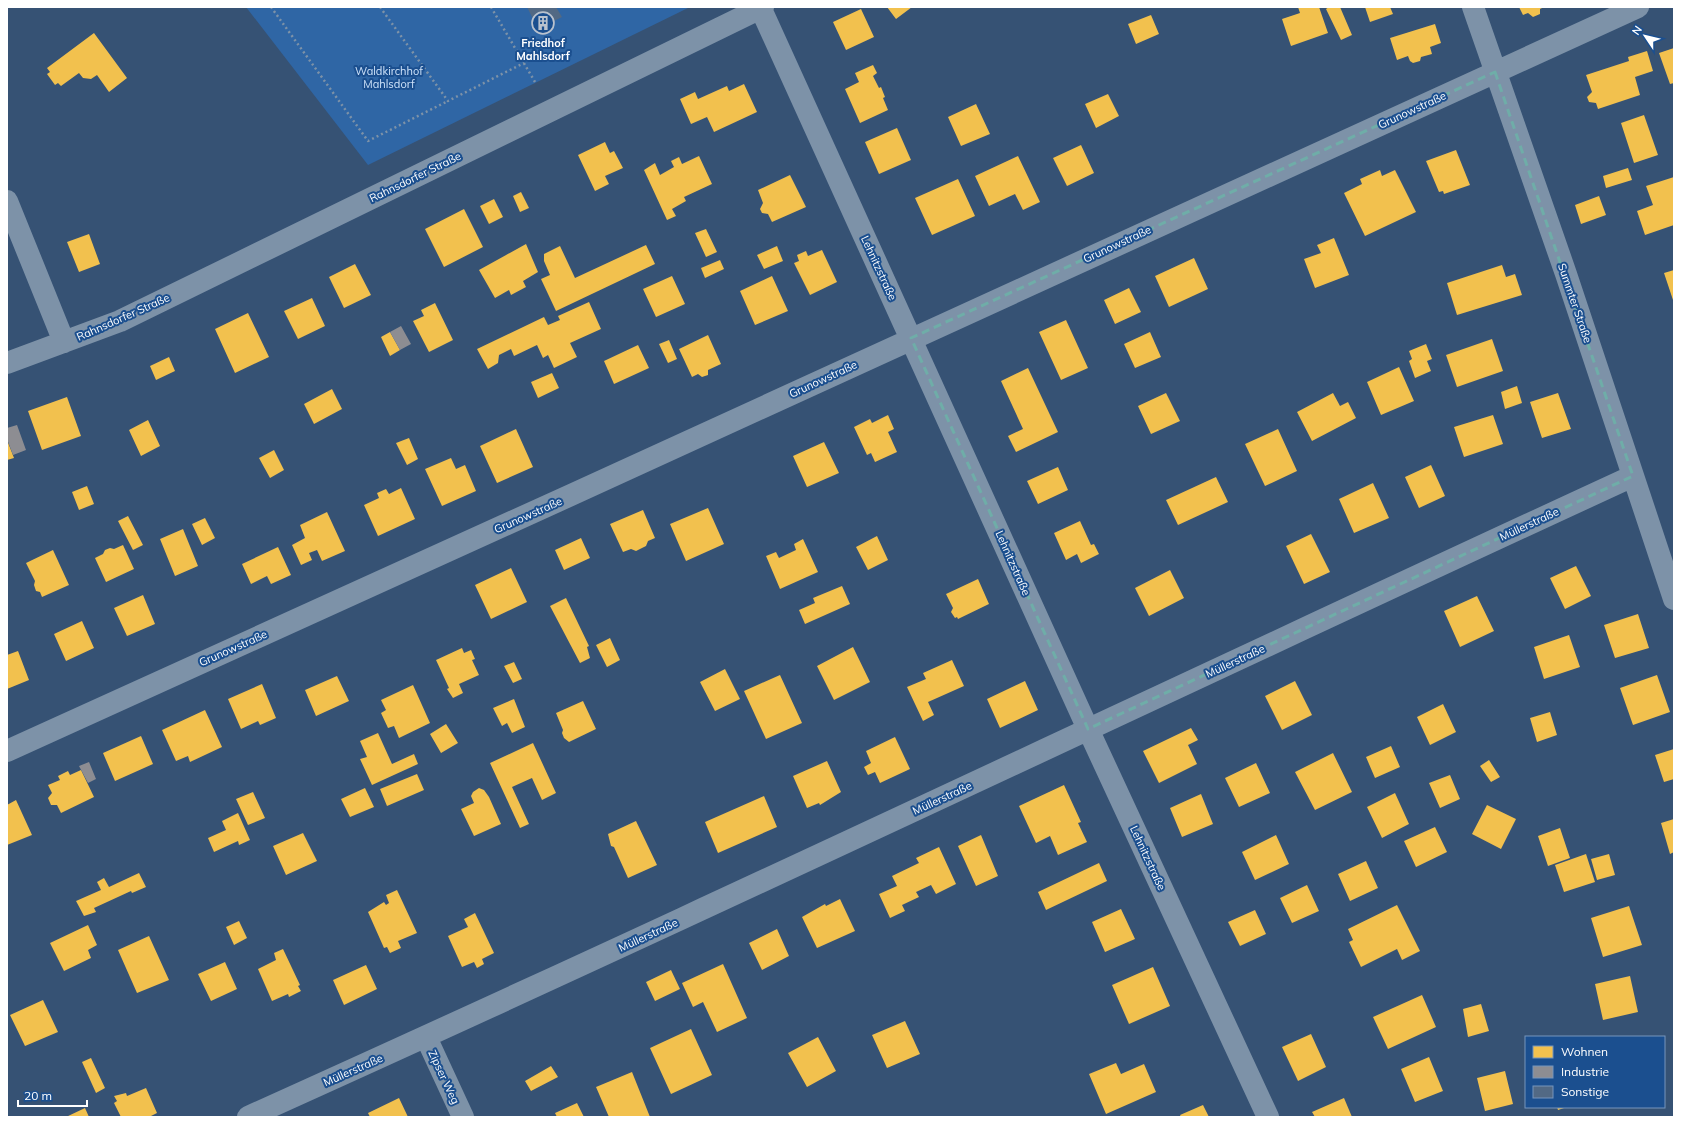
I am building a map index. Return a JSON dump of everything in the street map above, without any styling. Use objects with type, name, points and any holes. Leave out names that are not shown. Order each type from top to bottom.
[{"type":"street","name":"Summter Straße","points":[[1473,7],[1674,599]]},
{"type":"street","name":"Grunowstraße","points":[[7,750],[571,495],[911,338],[1638,7]]},
{"type":"street","name":"Lehnitzstraße","points":[[762,8],[1088,729],[1268,1117]]},
{"type":"street","name":"Rahnsdorfer Straße","points":[[7,363],[120,321],[762,8]]},
{"type":"street","name":"Rahnsdorfer Straße","points":[[7,200],[64,342]]},
{"type":"street","name":"Müllerstraße","points":[[248,1117],[822,855],[1088,729],[1633,476]]},
{"type":"street","name":"Zipser Weg","points":[[426,1037],[462,1117]]},
{"type":"path","points":[[271,7],[368,141],[524,63]]},
{"type":"path","points":[[380,7],[448,101]]},
{"type":"path","points":[[491,7],[536,82]]},
{"type":"highlighted area","points":[[1495,72],[1633,476],[1088,729],[911,338]]},
{"type":"green space","name":"Waldkirchhof Mahlsdorf","points":[[246,7],[690,7],[368,165]]},
{"type":"building: Wohnen","points":[[887,7],[912,7],[896,19]]},
{"type":"building: Wohnen","points":[[1298,7],[1319,7],[1328,33],[1291,46],[1282,19],[1300,13]]},
{"type":"building: Wohnen","points":[[1329,7],[1340,7],[1352,35],[1341,40],[1326,9]]},
{"type":"building: Wohnen","points":[[1365,7],[1390,7],[1393,14],[1370,22]]},
{"type":"building: Wohnen","points":[[1519,7],[1544,7],[1540,9],[1540,14],[1533,17],[1528,13],[1523,15]]},
{"type":"building: Wohnen","points":[[861,9],[874,37],[846,50],[833,22]]},
{"type":"building: Wohnen","points":[[1151,15],[1159,34],[1136,44],[1128,24]]},
{"type":"building: Wohnen","points":[[1435,24],[1441,43],[1430,47],[1432,54],[1421,57],[1420,61],[1413,63],[1410,61],[1408,56],[1397,60],[1390,38]]},
{"type":"building: Wohnen","points":[[94,33],[127,78],[109,92],[97,75],[91,79],[83,78],[79,73],[61,86],[58,83],[55,85],[47,74],[50,72],[47,68]]},
{"type":"building: Wohnen","points":[[1674,48],[1674,83],[1670,84],[1659,53]]},
{"type":"building: Wohnen","points":[[1647,51],[1653,71],[1635,77],[1640,95],[1598,109],[1596,103],[1589,102],[1587,97],[1592,92],[1586,75],[1629,61],[1628,57]]},
{"type":"building: Wohnen","points":[[873,65],[877,73],[873,76],[879,88],[881,87],[885,97],[883,98],[888,110],[860,123],[845,89],[859,82],[855,73]]},
{"type":"building: Wohnen","points":[[744,84],[757,112],[714,132],[707,117],[691,124],[680,99],[695,92],[698,99],[727,86],[729,91]]},
{"type":"building: Wohnen","points":[[1108,94],[1119,116],[1096,128],[1085,104]]},
{"type":"building: Wohnen","points":[[976,104],[990,134],[961,146],[948,117]]},
{"type":"building: Wohnen","points":[[1644,115],[1658,155],[1634,163],[1621,123]]},
{"type":"building: Wohnen","points":[[897,128],[911,160],[879,174],[865,142]]},
{"type":"building: Wohnen","points":[[605,142],[610,153],[614,151],[623,168],[605,176],[609,184],[595,191],[578,155]]},
{"type":"building: Wohnen","points":[[1081,145],[1094,173],[1067,186],[1053,158]]},
{"type":"building: Wohnen","points":[[1456,150],[1470,185],[1444,194],[1443,191],[1439,192],[1426,161]]},
{"type":"building: Wohnen","points":[[699,156],[712,184],[684,197],[686,201],[672,209],[676,216],[667,220],[644,170],[655,163],[660,175],[674,167],[671,161],[679,157],[682,164]]},
{"type":"building: Wohnen","points":[[1018,156],[1040,202],[1023,210],[1015,194],[989,206],[975,176]]},
{"type":"building: Wohnen","points":[[1628,168],[1632,180],[1606,188],[1603,176]]},
{"type":"building: Wohnen","points":[[1380,170],[1382,176],[1395,170],[1416,212],[1365,236],[1344,193],[1362,184],[1360,179]]},
{"type":"building: Wohnen","points":[[790,175],[806,207],[772,222],[768,214],[762,213],[760,209],[763,203],[758,190]]},
{"type":"building: Wohnen","points":[[1674,177],[1674,225],[1645,235],[1637,211],[1653,205],[1646,186]]},
{"type":"building: Wohnen","points":[[958,179],[975,216],[932,235],[915,198]]},
{"type":"building: Wohnen","points":[[521,192],[529,208],[520,212],[513,196]]},
{"type":"building: Wohnen","points":[[1599,196],[1606,215],[1581,224],[1575,205]]},
{"type":"building: Wohnen","points":[[494,199],[503,217],[489,224],[480,206]]},
{"type":"building: Wohnen","points":[[464,209],[483,247],[444,267],[425,229]]},
{"type":"building: Wohnen","points":[[706,229],[717,252],[706,257],[695,233]]},
{"type":"building: Wohnen","points":[[89,234],[100,264],[79,272],[67,242]]},
{"type":"building: Wohnen","points":[[1334,238],[1349,275],[1315,288],[1304,259],[1321,253],[1317,245]]},
{"type":"building: Wohnen","points":[[526,244],[538,272],[523,281],[526,287],[511,295],[509,290],[495,298],[479,270]]},
{"type":"building: Wohnen","points":[[646,245],[655,264],[556,311],[541,279],[550,275],[544,261],[544,254],[560,246],[575,278]]},
{"type":"building: Wohnen","points":[[777,246],[783,261],[764,269],[757,255]]},
{"type":"building: Wohnen","points":[[822,250],[837,282],[810,295],[794,263],[799,261],[797,255],[806,251],[808,256]]},
{"type":"building: Wohnen","points":[[1194,258],[1208,289],[1169,307],[1155,276]]},
{"type":"building: Wohnen","points":[[720,260],[724,269],[705,278],[701,268]]},
{"type":"building: Wohnen","points":[[355,264],[371,295],[344,308],[329,277]]},
{"type":"building: Wohnen","points":[[1502,265],[1506,277],[1515,274],[1522,295],[1457,315],[1447,283]]},
{"type":"building: Wohnen","points":[[1674,270],[1674,303],[1664,273]]},
{"type":"building: Wohnen","points":[[672,276],[685,304],[656,317],[643,289]]},
{"type":"building: Wohnen","points":[[772,276],[788,311],[755,325],[740,291]]},
{"type":"building: Wohnen","points":[[1129,288],[1141,312],[1115,324],[1104,300]]},
{"type":"building: Wohnen","points":[[312,298],[325,326],[298,339],[284,311]]},
{"type":"building: Wohnen","points":[[589,302],[601,329],[570,343],[577,357],[554,368],[548,355],[543,358],[537,345],[514,356],[511,349],[499,355],[498,363],[488,369],[477,349],[544,317],[548,325],[560,320],[558,316]]},
{"type":"building: Wohnen","points":[[435,303],[453,340],[429,352],[413,321],[424,316],[421,310]]},
{"type":"building: Wohnen","points":[[248,313],[269,357],[235,373],[215,329]]},
{"type":"building: Wohnen","points":[[1066,320],[1088,368],[1061,380],[1039,332]]},
{"type":"building: Wohnen","points":[[390,332],[400,350],[390,356],[381,337]]},
{"type":"building: Wohnen","points":[[1150,332],[1161,357],[1135,368],[1124,344]]},
{"type":"building: Wohnen","points":[[708,335],[721,364],[708,370],[708,375],[702,377],[698,374],[692,377],[679,349]]},
{"type":"building: Wohnen","points":[[1492,339],[1503,371],[1457,387],[1446,355]]},
{"type":"building: Wohnen","points":[[669,340],[677,359],[668,363],[659,344]]},
{"type":"building: Wohnen","points":[[1426,344],[1432,359],[1427,361],[1431,371],[1415,378],[1409,361],[1412,359],[1409,351]]},
{"type":"building: Wohnen","points":[[638,345],[649,368],[614,384],[604,361]]},
{"type":"building: Wohnen","points":[[169,357],[175,371],[156,380],[150,366]]},
{"type":"building: Wohnen","points":[[1399,367],[1414,401],[1381,415],[1367,382]]},
{"type":"building: Wohnen","points":[[1028,368],[1058,432],[1016,452],[1008,436],[1023,429],[1001,381]]},
{"type":"building: Wohnen","points":[[552,373],[559,388],[538,398],[531,382]]},
{"type":"building: Wohnen","points":[[1517,386],[1522,403],[1505,409],[1501,392]]},
{"type":"building: Wohnen","points":[[332,389],[342,409],[314,424],[304,404]]},
{"type":"building: Wohnen","points":[[1166,393],[1180,421],[1151,434],[1138,406]]},
{"type":"building: Wohnen","points":[[1333,393],[1340,406],[1348,402],[1356,418],[1312,441],[1297,412]]},
{"type":"building: Wohnen","points":[[1558,393],[1571,429],[1542,438],[1530,402]]},
{"type":"building: Wohnen","points":[[67,397],[81,436],[42,450],[28,411]]},
{"type":"building: Wohnen","points":[[888,415],[894,429],[888,432],[897,452],[875,462],[871,453],[867,455],[854,427],[870,419],[872,423]]},
{"type":"building: Wohnen","points":[[1493,415],[1503,444],[1464,457],[1454,427]]},
{"type":"building: Wohnen","points":[[148,420],[160,446],[141,456],[129,430]]},
{"type":"building: Wohnen","points":[[516,429],[533,467],[497,483],[480,446]]},
{"type":"building: Wohnen","points":[[1278,429],[1297,471],[1265,486],[1245,444]]},
{"type":"building: Wohnen","points":[[409,438],[418,459],[407,465],[396,443]]},
{"type":"building: Wohnen","points":[[7,440],[14,458],[7,460]]},
{"type":"building: Wohnen","points":[[824,442],[839,473],[807,487],[793,456]]},
{"type":"building: Wohnen","points":[[274,450],[284,470],[270,478],[259,458]]},
{"type":"building: Wohnen","points":[[451,458],[456,469],[465,465],[476,491],[442,506],[425,469]]},
{"type":"building: Wohnen","points":[[1431,465],[1445,496],[1419,508],[1405,477]]},
{"type":"building: Wohnen","points":[[1058,467],[1068,490],[1038,504],[1027,481]]},
{"type":"building: Wohnen","points":[[1216,477],[1228,502],[1178,525],[1166,500]]},
{"type":"building: Wohnen","points":[[1373,483],[1389,518],[1354,533],[1339,499]]},
{"type":"building: Wohnen","points":[[87,486],[94,504],[79,510],[72,492]]},
{"type":"building: Wohnen","points":[[401,488],[415,519],[378,536],[364,505],[379,498],[377,493],[386,489],[389,494]]},
{"type":"building: Wohnen","points":[[708,508],[724,544],[686,561],[670,524]]},
{"type":"building: Wohnen","points":[[643,510],[655,538],[648,541],[646,546],[636,551],[631,549],[623,552],[610,524]]},
{"type":"building: Wohnen","points":[[327,512],[345,551],[322,561],[317,550],[309,553],[312,560],[301,565],[292,545],[305,538],[300,525]]},
{"type":"building: Wohnen","points":[[128,516],[143,545],[133,550],[118,521]]},
{"type":"building: Wohnen","points":[[205,518],[215,538],[202,545],[192,524]]},
{"type":"building: Wohnen","points":[[1080,521],[1091,545],[1094,544],[1099,554],[1081,563],[1077,554],[1066,560],[1054,533]]},
{"type":"building: Wohnen","points":[[183,529],[198,566],[175,576],[160,539]]},
{"type":"building: Wohnen","points":[[1311,534],[1330,572],[1304,584],[1286,546]]},
{"type":"building: Wohnen","points":[[877,536],[888,560],[868,570],[856,547]]},
{"type":"building: Wohnen","points":[[581,538],[590,558],[564,570],[555,550]]},
{"type":"building: Wohnen","points":[[803,539],[818,572],[780,589],[766,556],[776,552],[779,558],[796,550],[794,544]]},
{"type":"building: Wohnen","points":[[123,545],[134,569],[106,582],[95,558],[103,554],[105,550],[110,548],[114,549]]},
{"type":"building: Wohnen","points":[[278,547],[291,575],[271,584],[267,576],[251,584],[242,564]]},
{"type":"building: Wohnen","points":[[53,550],[69,585],[42,597],[40,592],[36,591],[34,585],[35,581],[26,563]]},
{"type":"building: Wohnen","points":[[1576,566],[1591,596],[1565,609],[1550,578]]},
{"type":"building: Wohnen","points":[[511,568],[527,602],[491,619],[475,585]]},
{"type":"building: Wohnen","points":[[1170,570],[1184,598],[1149,616],[1135,588]]},
{"type":"building: Wohnen","points":[[978,579],[989,604],[958,619],[957,617],[955,618],[951,612],[953,608],[946,594]]},
{"type":"building: Wohnen","points":[[842,586],[850,604],[805,624],[799,610],[815,603],[813,598]]},
{"type":"building: Wohnen","points":[[143,595],[155,624],[127,636],[114,608]]},
{"type":"building: Wohnen","points":[[1477,596],[1494,631],[1460,647],[1444,611]]},
{"type":"building: Wohnen","points":[[566,598],[589,646],[587,647],[590,658],[580,663],[550,606]]},
{"type":"building: Wohnen","points":[[1638,614],[1649,648],[1615,658],[1604,625]]},
{"type":"building: Wohnen","points":[[82,621],[94,648],[66,661],[54,634]]},
{"type":"building: Wohnen","points":[[1569,635],[1580,667],[1544,679],[1534,647]]},
{"type":"building: Wohnen","points":[[610,638],[620,660],[607,667],[596,645]]},
{"type":"building: Wohnen","points":[[853,647],[870,682],[834,700],[817,666]]},
{"type":"building: Wohnen","points":[[462,648],[464,653],[471,650],[475,659],[472,660],[479,675],[459,684],[463,693],[453,698],[447,689],[449,688],[436,660]]},
{"type":"building: Wohnen","points":[[18,651],[29,680],[7,689],[7,655]]},
{"type":"building: Wohnen","points":[[952,660],[964,686],[928,702],[934,715],[923,721],[907,687],[926,679],[923,673]]},
{"type":"building: Wohnen","points":[[514,662],[522,679],[513,683],[504,666]]},
{"type":"building: Wohnen","points":[[725,669],[740,699],[715,711],[700,682]]},
{"type":"building: Wohnen","points":[[780,675],[802,723],[766,739],[744,691]]},
{"type":"building: Wohnen","points":[[1657,675],[1670,712],[1633,725],[1620,688]]},
{"type":"building: Wohnen","points":[[337,676],[349,701],[316,716],[305,690]]},
{"type":"building: Wohnen","points":[[1025,681],[1038,710],[1000,728],[987,699]]},
{"type":"building: Wohnen","points":[[1295,681],[1312,715],[1282,730],[1265,696]]},
{"type":"building: Wohnen","points":[[262,684],[276,718],[260,725],[258,721],[241,729],[228,699]]},
{"type":"building: Wohnen","points":[[413,685],[430,723],[399,738],[394,726],[388,728],[381,713],[386,710],[381,700]]},
{"type":"building: Wohnen","points":[[514,699],[525,727],[512,733],[507,723],[502,726],[493,708]]},
{"type":"building: Wohnen","points":[[583,701],[596,729],[569,742],[564,738],[562,733],[563,730],[556,713]]},
{"type":"building: Wohnen","points":[[1443,704],[1456,732],[1430,745],[1417,717]]},
{"type":"building: Wohnen","points":[[205,710],[222,747],[190,762],[188,756],[176,761],[162,730]]},
{"type":"building: Wohnen","points":[[1550,712],[1557,735],[1537,742],[1530,718]]},
{"type":"building: Wohnen","points":[[446,724],[458,743],[441,753],[430,734]]},
{"type":"building: Wohnen","points":[[1191,728],[1198,740],[1188,745],[1197,764],[1159,783],[1143,751]]},
{"type":"building: Wohnen","points":[[378,733],[392,764],[414,754],[418,764],[372,785],[360,759],[367,757],[360,741]]},
{"type":"building: Wohnen","points":[[141,736],[153,764],[115,781],[103,753]]},
{"type":"building: Wohnen","points":[[895,737],[910,769],[880,783],[875,772],[868,775],[864,767],[871,763],[866,751]]},
{"type":"building: Wohnen","points":[[533,743],[556,793],[542,800],[532,778],[512,787],[529,824],[520,828],[490,763]]},
{"type":"building: Wohnen","points":[[1391,746],[1400,767],[1375,778],[1366,757]]},
{"type":"building: Wohnen","points":[[1674,749],[1674,779],[1664,782],[1655,755]]},
{"type":"building: Wohnen","points":[[1333,753],[1352,792],[1315,810],[1295,772]]},
{"type":"building: Wohnen","points":[[1489,760],[1500,777],[1491,782],[1480,766]]},
{"type":"building: Wohnen","points":[[827,761],[841,792],[820,805],[819,803],[807,808],[793,776]]},
{"type":"building: Wohnen","points":[[1256,763],[1270,793],[1239,807],[1225,778]]},
{"type":"building: Wohnen","points":[[81,770],[94,797],[61,813],[57,805],[51,805],[48,798],[52,793],[48,785],[60,780],[58,776],[68,771],[70,775]]},
{"type":"building: Wohnen","points":[[417,774],[424,790],[387,806],[380,789]]},
{"type":"building: Wohnen","points":[[1450,775],[1460,799],[1440,808],[1429,783]]},
{"type":"building: Wohnen","points":[[1064,785],[1081,822],[1078,823],[1087,842],[1058,855],[1050,836],[1036,843],[1019,806]]},
{"type":"building: Wohnen","points":[[365,788],[374,807],[350,817],[341,799]]},
{"type":"building: Wohnen","points":[[479,788],[484,790],[489,797],[501,824],[474,836],[461,809],[474,803],[471,796],[473,792]]},
{"type":"building: Wohnen","points":[[253,792],[265,818],[248,825],[236,799]]},
{"type":"building: Wohnen","points":[[1395,793],[1409,824],[1382,838],[1367,807]]},
{"type":"building: Wohnen","points":[[1201,794],[1213,824],[1182,837],[1170,808]]},
{"type":"building: Wohnen","points":[[764,796],[777,827],[718,853],[705,822]]},
{"type":"building: Wohnen","points":[[16,800],[32,835],[7,845],[7,805]]},
{"type":"building: Wohnen","points":[[1487,805],[1516,819],[1501,849],[1472,834]]},
{"type":"building: Wohnen","points":[[238,813],[250,840],[239,845],[238,841],[214,852],[208,838],[226,830],[222,821]]},
{"type":"building: Wohnen","points":[[1674,819],[1674,852],[1670,854],[1661,823]]},
{"type":"building: Wohnen","points":[[636,821],[657,865],[628,878],[614,847],[611,846],[608,834]]},
{"type":"building: Wohnen","points":[[1435,827],[1447,852],[1416,867],[1404,841]]},
{"type":"building: Wohnen","points":[[1560,828],[1570,858],[1548,866],[1538,836]]},
{"type":"building: Wohnen","points":[[303,833],[317,861],[286,875],[273,846]]},
{"type":"building: Wohnen","points":[[981,835],[998,876],[976,886],[958,846]]},
{"type":"building: Wohnen","points":[[1276,835],[1289,864],[1255,880],[1242,852]]},
{"type":"building: Wohnen","points":[[939,847],[956,884],[936,894],[931,885],[916,892],[919,897],[902,905],[905,911],[890,918],[879,894],[897,886],[892,876],[919,863],[916,858]]},
{"type":"building: Wohnen","points":[[1586,854],[1595,882],[1564,892],[1555,865]]},
{"type":"building: Wohnen","points":[[1609,854],[1615,875],[1597,880],[1591,859]]},
{"type":"building: Wohnen","points":[[1366,861],[1378,888],[1350,901],[1338,874]]},
{"type":"building: Wohnen","points":[[1099,863],[1107,881],[1046,910],[1038,892]]},
{"type":"building: Wohnen","points":[[139,873],[146,887],[132,893],[131,891],[94,908],[96,912],[84,916],[76,901],[101,890],[97,882],[104,878],[109,887]]},
{"type":"building: Wohnen","points":[[1307,885],[1319,911],[1292,923],[1280,898]]},
{"type":"building: Wohnen","points":[[397,890],[417,933],[398,941],[401,948],[390,953],[387,947],[384,948],[368,912],[384,902],[386,905],[389,903],[386,895]]},
{"type":"building: Wohnen","points":[[840,899],[855,931],[817,948],[802,917],[825,904],[826,906]]},
{"type":"building: Wohnen","points":[[1397,905],[1420,951],[1402,960],[1397,949],[1361,967],[1349,942],[1353,940],[1348,929]]},
{"type":"building: Wohnen","points":[[1629,906],[1642,945],[1603,957],[1591,918]]},
{"type":"building: Wohnen","points":[[1121,909],[1135,939],[1105,952],[1092,922]]},
{"type":"building: Wohnen","points":[[1255,910],[1266,934],[1240,946],[1228,922]]},
{"type":"building: Wohnen","points":[[475,913],[494,953],[482,959],[484,964],[477,968],[474,962],[462,967],[448,936],[468,927],[464,919]]},
{"type":"building: Wohnen","points":[[239,921],[247,938],[234,945],[226,927]]},
{"type":"building: Wohnen","points":[[88,925],[97,945],[88,950],[91,958],[64,971],[50,943]]},
{"type":"building: Wohnen","points":[[777,929],[789,956],[762,970],[749,943]]},
{"type":"building: Wohnen","points":[[149,936],[169,980],[137,993],[118,950]]},
{"type":"building: Wohnen","points":[[283,949],[300,985],[298,986],[301,991],[289,997],[288,994],[272,1001],[258,969],[276,960],[274,953]]},
{"type":"building: Wohnen","points":[[225,962],[237,989],[211,1001],[198,974]]},
{"type":"building: Wohnen","points":[[723,964],[747,1018],[717,1032],[703,1002],[693,1007],[682,983]]},
{"type":"building: Wohnen","points":[[366,965],[377,989],[344,1005],[333,980]]},
{"type":"building: Wohnen","points":[[1153,967],[1170,1006],[1129,1024],[1112,985]]},
{"type":"building: Wohnen","points":[[671,970],[680,989],[655,1001],[646,982]]},
{"type":"building: Wohnen","points":[[1630,976],[1638,1012],[1603,1020],[1595,984]]},
{"type":"building: Wohnen","points":[[1422,995],[1436,1027],[1388,1049],[1373,1017]]},
{"type":"building: Wohnen","points":[[43,1000],[58,1032],[25,1046],[10,1015]]},
{"type":"building: Wohnen","points":[[1481,1004],[1489,1031],[1468,1037],[1463,1009]]},
{"type":"building: Wohnen","points":[[905,1021],[920,1054],[887,1068],[872,1035]]},
{"type":"building: Wohnen","points":[[691,1029],[712,1075],[671,1094],[650,1048]]},
{"type":"building: Wohnen","points":[[1311,1034],[1326,1067],[1298,1081],[1282,1047]]},
{"type":"building: Wohnen","points":[[818,1037],[836,1071],[807,1087],[788,1053]]},
{"type":"building: Wohnen","points":[[1429,1057],[1443,1091],[1415,1102],[1401,1069]]},
{"type":"building: Wohnen","points":[[91,1058],[105,1088],[96,1093],[82,1062]]},
{"type":"building: Wohnen","points":[[1116,1063],[1121,1074],[1144,1064],[1156,1092],[1106,1114],[1089,1074]]},
{"type":"building: Wohnen","points":[[551,1066],[558,1077],[531,1091],[525,1081]]},
{"type":"building: Wohnen","points":[[1505,1071],[1513,1104],[1485,1111],[1477,1078]]},
{"type":"building: Wohnen","points":[[632,1072],[650,1117],[609,1117],[596,1087]]},
{"type":"building: Wohnen","points":[[146,1088],[157,1113],[149,1117],[121,1117],[114,1103],[117,1101],[114,1096],[126,1093],[127,1096]]},
{"type":"building: Wohnen","points":[[399,1098],[408,1117],[370,1117],[368,1113]]},
{"type":"building: Wohnen","points":[[1344,1098],[1352,1117],[1315,1117],[1312,1112]]},
{"type":"building: Wohnen","points":[[577,1103],[584,1117],[557,1117],[555,1113]]},
{"type":"building: Wohnen","points":[[1203,1105],[1209,1117],[1181,1117],[1180,1115]]},
{"type":"building: Wohnen","points":[[85,1108],[89,1117],[66,1117]]},
{"type":"building: Industrie","points":[[401,326],[411,344],[400,350],[390,332]]},
{"type":"building: Industrie","points":[[17,425],[26,450],[13,455],[7,439],[7,428]]},
{"type":"building: Industrie","points":[[89,762],[96,779],[88,783],[79,766]]},
{"type":"building: Sonstige","name":"Friedhof Mahlsdorf","points":[[527,7],[556,7],[562,17],[538,29]]},
{"type":"place","name":"Friedhof Mahlsdorf","points":[[543,23]]}]
